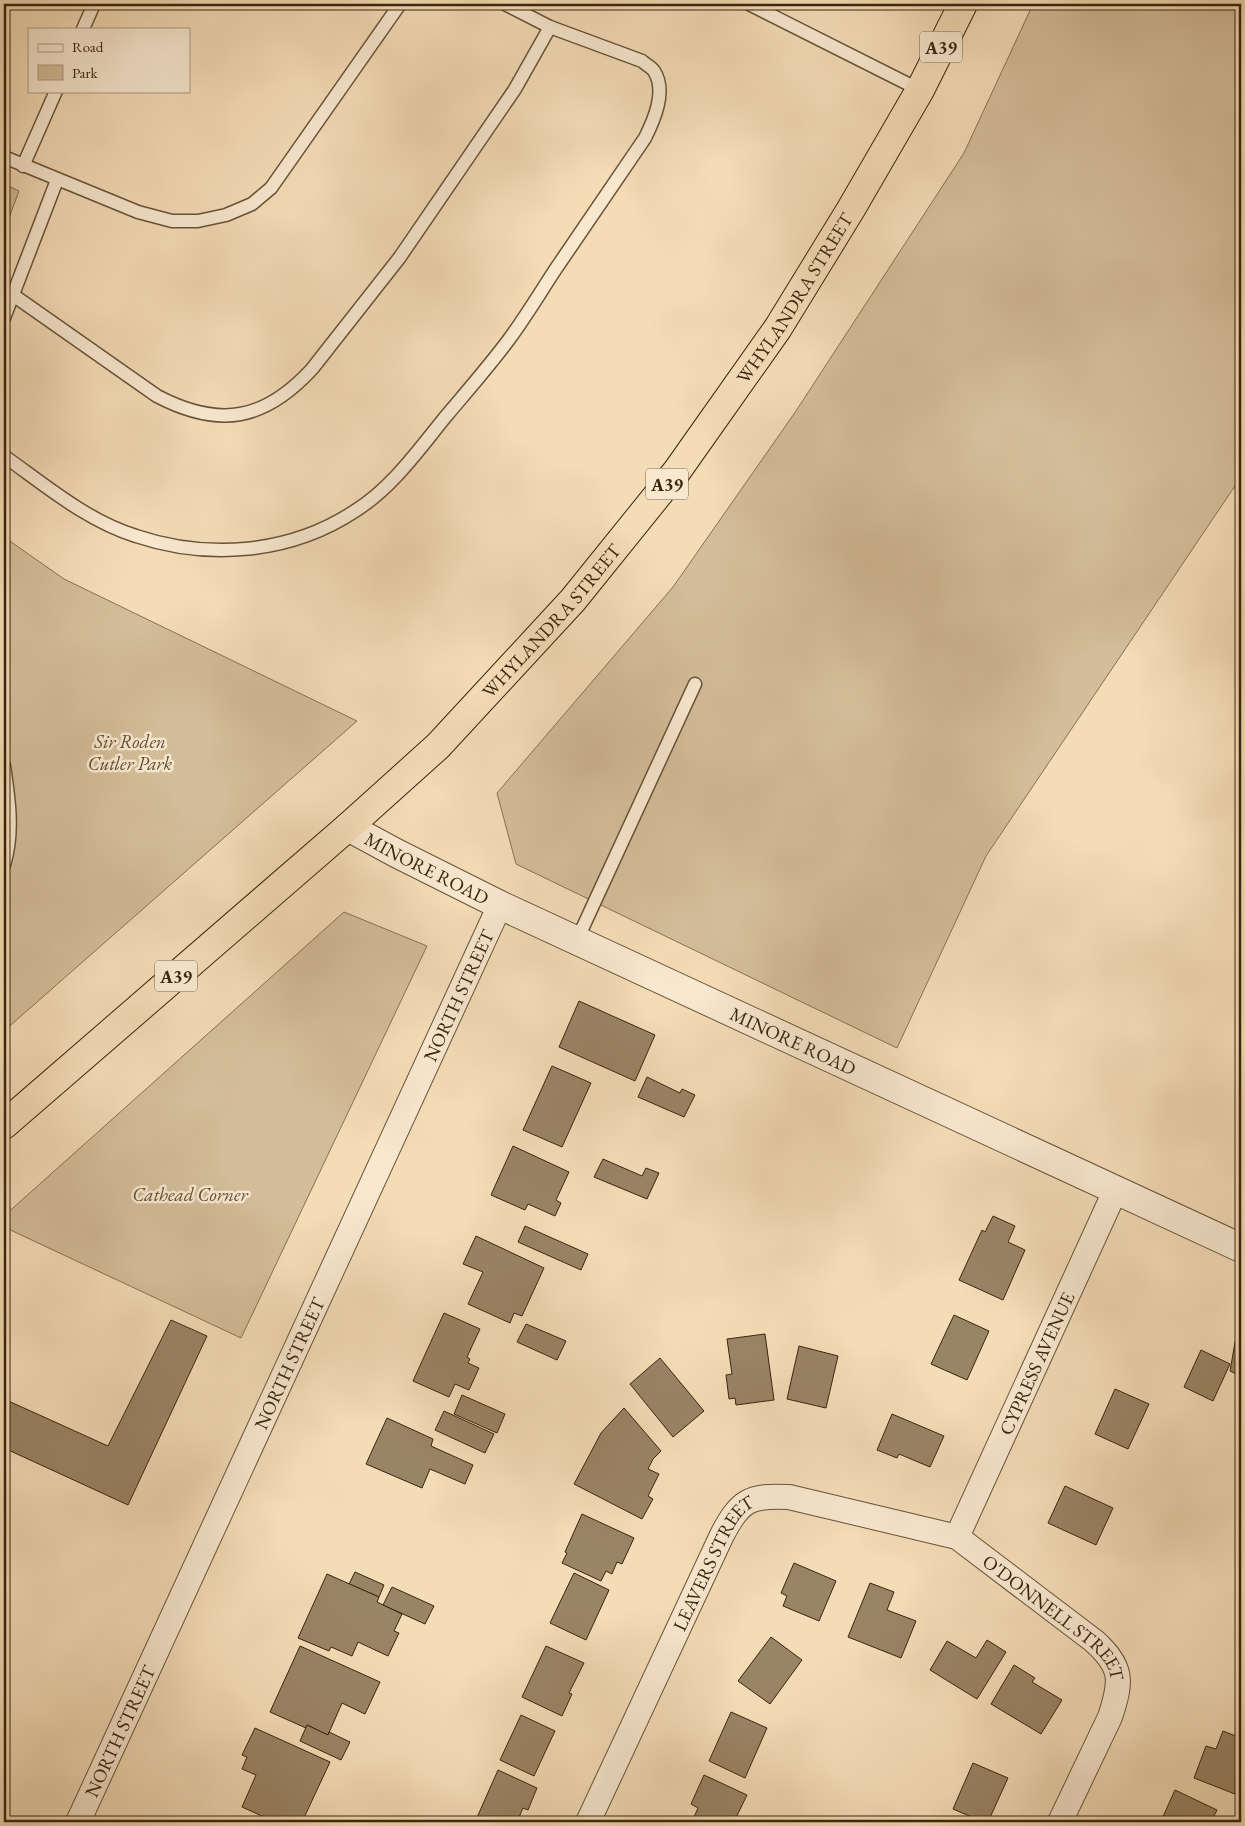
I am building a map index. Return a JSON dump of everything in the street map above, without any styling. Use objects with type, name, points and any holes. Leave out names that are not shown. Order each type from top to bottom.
[{"type":"highway","name":"WHYLANDRA STREET","points":[[4,1125],[348,827],[438,746],[573,600],[677,471],[778,328],[851,209],[920,90],[963,4]]},
{"type":"street","name":"MINORE ROAD","points":[[348,827],[500,905],[1241,1248]]},
{"type":"street","name":"NORTH STREET","points":[[78,1822],[500,905]]},
{"type":"street","name":"CYPRESS AVENUE","points":[[957,1537],[1116,1189]]},
{"type":"street","name":"LEAVERS STREET","points":[[588,1822],[722,1535],[732,1516],[744,1503],[757,1498],[789,1497],[957,1537]]},
{"type":"street","name":"O'DONNELL STREET","points":[[957,1537],[1094,1641],[1107,1652],[1116,1666],[1118,1683],[1116,1699],[1110,1717],[1060,1822]]},
{"type":"lane","points":[[83,28],[94,4]]},
{"type":"lane","points":[[4,157],[138,212],[172,221],[198,221],[226,215],[252,204],[271,188],[400,4]]},
{"type":"lane","points":[[4,456],[97,520],[134,536],[169,546],[209,551],[246,549],[286,542],[325,528],[355,512],[380,492],[402,470],[509,339],[645,138],[652,123],[659,94],[658,82],[654,71],[642,61],[550,27],[505,4]]},
{"type":"lane","points":[[749,4],[920,90]]},
{"type":"lane","points":[[13,295],[157,396],[179,407],[202,414],[230,416],[253,412],[276,401],[296,386],[312,368],[400,257],[514,89],[550,27]]},
{"type":"lane","points":[[23,166],[56,92]]},
{"type":"lane","points":[[4,318],[57,180]]},
{"type":"lane","points":[[577,940],[695,684]]},
{"type":"lane","points":[[4,766],[11,807],[7,856],[4,865]]},
{"type":"green space","points":[[1033,4],[1241,4],[1241,477],[986,856],[897,1048],[516,864],[497,793],[673,587],[796,411],[964,153]]},
{"type":"green space","points":[[4,184],[19,191],[4,231]]},
{"type":"green space","name":"Sir Roden Cutler Park","points":[[4,537],[64,579],[357,721],[4,1031]]},
{"type":"green space","name":"Cathead Corner","points":[[344,912],[427,946],[241,1338],[4,1227],[4,1216]]},
{"type":"building","points":[[579,1001],[655,1035],[635,1081],[559,1047]]},
{"type":"building","points":[[552,1066],[591,1083],[562,1147],[523,1130]]},
{"type":"building","points":[[647,1077],[680,1093],[682,1089],[695,1095],[684,1117],[638,1097]]},
{"type":"building","points":[[513,1146],[569,1172],[556,1200],[561,1203],[555,1216],[528,1204],[525,1210],[491,1195]]},
{"type":"building","points":[[603,1159],[642,1176],[646,1168],[659,1173],[647,1199],[594,1177]]},
{"type":"building","points":[[993,1216],[1015,1226],[1008,1242],[1025,1250],[1003,1300],[959,1280],[982,1230],[985,1232]]},
{"type":"building","points":[[525,1226],[588,1254],[581,1270],[518,1242]]},
{"type":"building","points":[[476,1236],[544,1268],[522,1316],[514,1313],[510,1323],[468,1304],[483,1272],[463,1264]]},
{"type":"building","points":[[444,1313],[480,1329],[467,1357],[470,1359],[468,1363],[479,1368],[469,1390],[455,1384],[449,1397],[413,1381]]},
{"type":"building","points":[[954,1315],[989,1331],[967,1380],[931,1364]]},
{"type":"building","points":[[171,1320],[207,1336],[128,1505],[4,1448],[4,1399],[108,1446]]},
{"type":"building","points":[[526,1324],[566,1341],[557,1360],[517,1342]]},
{"type":"building","points":[[1237,1331],[1241,1333],[1241,1376],[1230,1371]]},
{"type":"building","points":[[765,1334],[774,1400],[736,1405],[735,1398],[729,1399],[726,1375],[732,1374],[727,1339]]},
{"type":"building","points":[[799,1346],[838,1356],[826,1408],[787,1399]]},
{"type":"building","points":[[1201,1350],[1230,1364],[1213,1401],[1184,1387]]},
{"type":"building","points":[[660,1358],[704,1411],[673,1437],[630,1384]]},
{"type":"building","points":[[1115,1389],[1149,1404],[1128,1449],[1095,1434]]},
{"type":"building","points":[[462,1395],[505,1414],[497,1433],[454,1414]]},
{"type":"building","points":[[624,1408],[661,1451],[653,1459],[648,1469],[659,1474],[648,1496],[653,1499],[642,1519],[574,1484],[601,1433]]},
{"type":"building","points":[[444,1411],[494,1434],[485,1453],[435,1430]]},
{"type":"building","points":[[892,1414],[944,1436],[930,1467],[899,1454],[897,1458],[877,1450]]},
{"type":"building","points":[[387,1418],[433,1439],[431,1446],[473,1465],[465,1484],[430,1469],[422,1488],[366,1464]]},
{"type":"building","points":[[1065,1486],[1113,1508],[1096,1545],[1048,1523]]},
{"type":"building","points":[[582,1514],[634,1538],[622,1564],[617,1562],[612,1574],[606,1571],[601,1581],[562,1563]]},
{"type":"building","points":[[794,1563],[836,1581],[819,1621],[783,1606],[787,1596],[781,1593]]},
{"type":"building","points":[[355,1572],[384,1585],[379,1597],[349,1584]]},
{"type":"building","points":[[574,1573],[609,1590],[586,1640],[550,1623]]},
{"type":"building","points":[[327,1574],[379,1597],[377,1602],[402,1614],[394,1631],[399,1633],[388,1656],[358,1642],[352,1656],[331,1647],[329,1651],[298,1638]]},
{"type":"building","points":[[870,1583],[894,1592],[887,1610],[916,1621],[901,1658],[848,1637]]},
{"type":"building","points":[[392,1587],[434,1606],[425,1624],[383,1605]]},
{"type":"building","points":[[771,1637],[802,1660],[770,1704],[738,1681]]},
{"type":"building","points":[[987,1640],[1006,1652],[977,1699],[930,1670],[947,1641],[976,1658]]},
{"type":"building","points":[[300,1646],[380,1682],[365,1714],[342,1703],[328,1735],[307,1725],[306,1728],[270,1712]]},
{"type":"building","points":[[546,1646],[584,1663],[569,1693],[572,1694],[562,1716],[522,1697]]},
{"type":"building","points":[[1014,1665],[1035,1678],[1032,1682],[1062,1700],[1041,1734],[991,1704]]},
{"type":"building","points":[[731,1712],[767,1728],[745,1778],[709,1761]]},
{"type":"building","points":[[521,1715],[555,1731],[534,1776],[500,1760]]},
{"type":"building","points":[[307,1725],[328,1735],[329,1732],[350,1742],[341,1760],[300,1741]]},
{"type":"building","points":[[255,1728],[330,1762],[302,1822],[275,1822],[242,1807],[256,1775],[242,1769],[247,1757],[242,1755]]},
{"type":"building","points":[[1223,1731],[1241,1738],[1240,1796],[1194,1778],[1206,1746],[1216,1749]]},
{"type":"building","points":[[973,1763],[1008,1778],[988,1822],[983,1822],[953,1809]]},
{"type":"building","points":[[498,1770],[537,1788],[528,1810],[523,1808],[517,1822],[475,1822]]},
{"type":"building","points":[[704,1775],[747,1795],[734,1822],[705,1822],[694,1817],[698,1808],[691,1804]]},
{"type":"building","points":[[1175,1790],[1217,1810],[1211,1822],[1161,1821]]},
{"type":"building","points":[[915,1818],[925,1822],[913,1822]]}]
